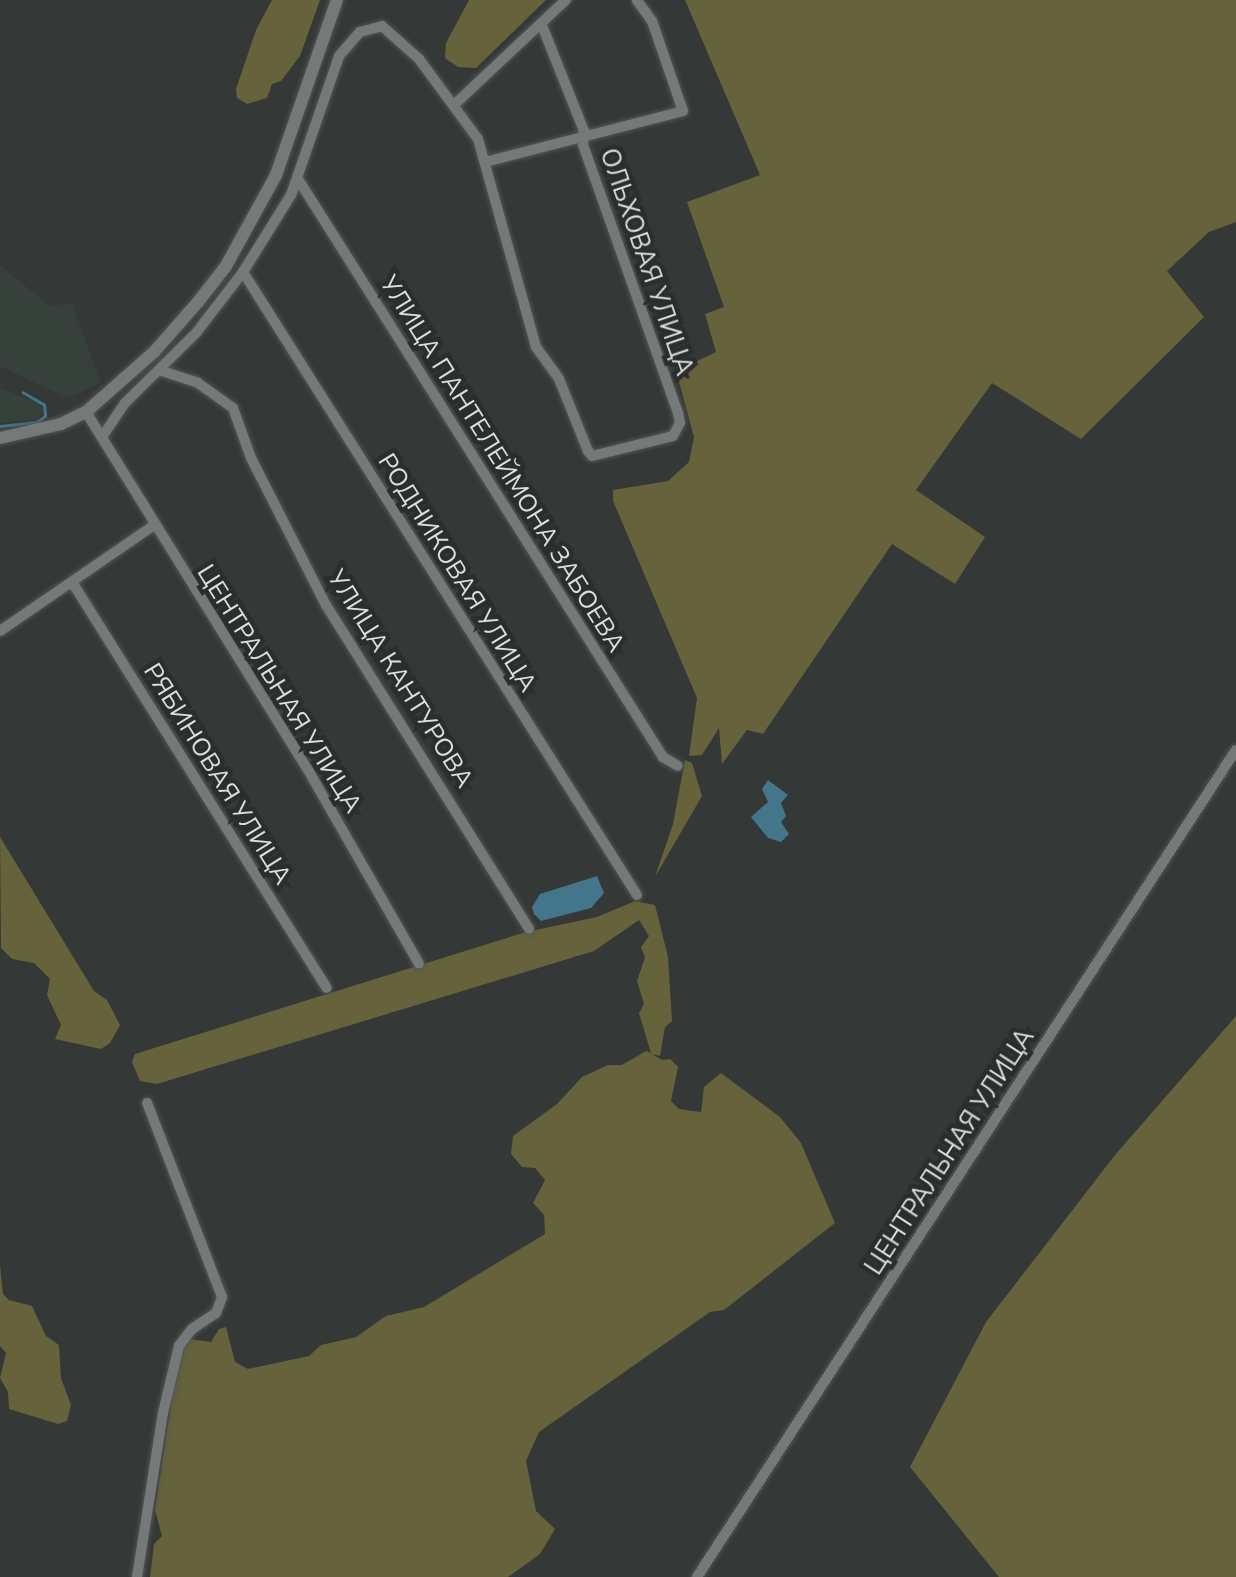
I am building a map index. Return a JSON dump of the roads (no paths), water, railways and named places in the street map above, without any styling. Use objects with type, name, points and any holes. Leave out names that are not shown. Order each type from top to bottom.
[{"type":"street","points":[[0,438],[61,424],[86,412],[154,352],[226,266],[276,174],[336,0]]},
{"type":"street","points":[[454,105],[566,0]]},
{"type":"street","points":[[102,438],[125,403],[162,371],[243,272],[298,179],[339,56],[360,32],[374,26],[391,29],[472,129],[485,162],[678,114],[685,107],[652,21],[637,0]]},
{"type":"street","name":"ОЛЬХОВАЯ УЛИЦА","points":[[485,162],[514,281],[536,347],[559,379],[592,456],[673,436],[680,422],[541,22]]},
{"type":"street","name":"УЛИЦА ПАНТЕЛЕЙМОНА ЗАБОЕВА","points":[[298,179],[664,757],[678,766]]},
{"type":"street","name":"РОДНИКОВАЯ УЛИЦА","points":[[243,272],[637,895]]},
{"type":"street","name":"УЛИЦА КАНТУРОВА","points":[[162,371],[198,384],[233,408],[251,458],[326,605],[529,929]]},
{"type":"street","name":"ЦЕНТРАЛЬНАЯ УЛИЦА","points":[[86,412],[312,776],[420,964]]},
{"type":"street","points":[[0,631],[154,525]]},
{"type":"street","name":"РЯБИНОВАЯ УЛИЦА","points":[[72,582],[327,988]]},
{"type":"street","name":"ЦЕНТРАЛЬНАЯ УЛИЦА","points":[[697,1577],[1236,750]]},
{"type":"street","points":[[137,1577],[163,1413],[179,1346],[192,1329],[216,1313],[222,1298],[146,1103]]},
{"type":"water","points":[[768,780],[788,795],[781,803],[786,816],[781,822],[789,834],[781,842],[768,838],[751,817],[768,802],[762,789]]},
{"type":"water","points":[[597,876],[604,893],[591,908],[541,921],[534,914],[532,907],[540,894]]},
{"type":"waterway","points":[[0,426],[37,422],[45,416],[44,405],[23,393]]}]
